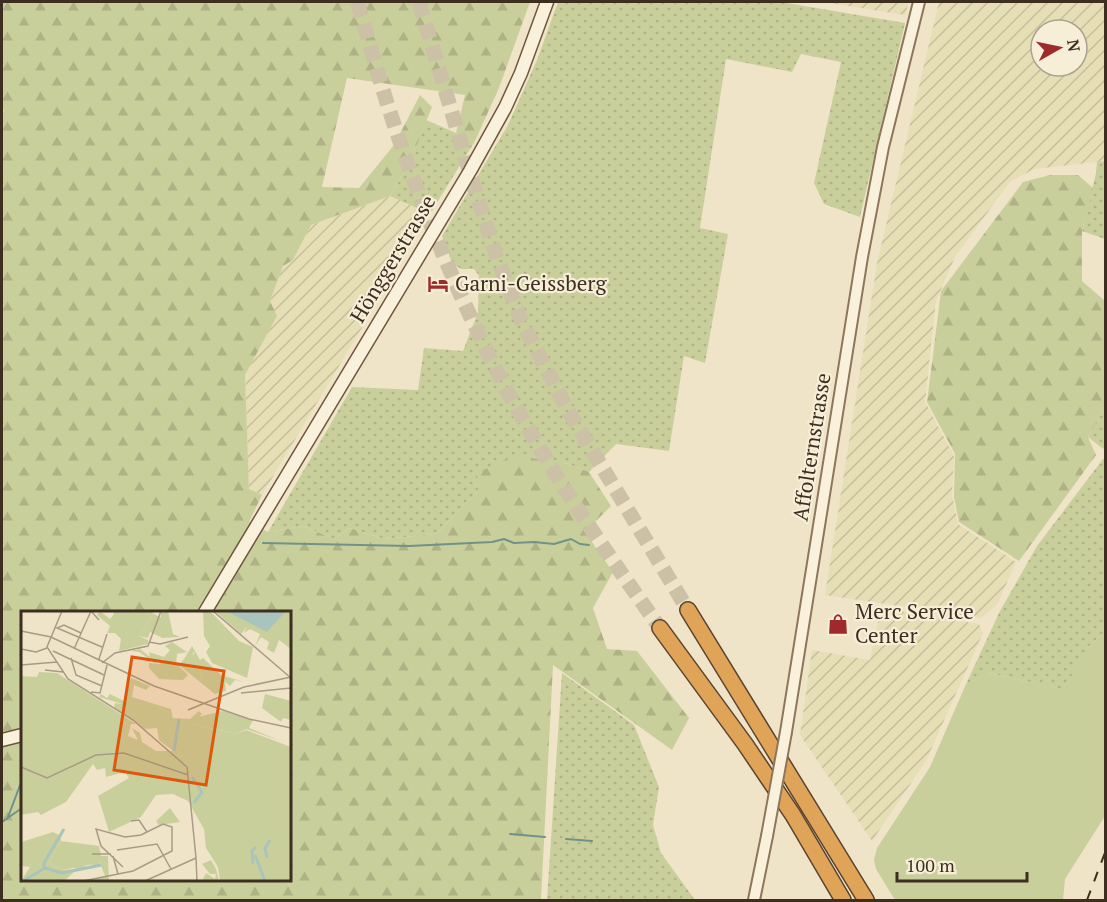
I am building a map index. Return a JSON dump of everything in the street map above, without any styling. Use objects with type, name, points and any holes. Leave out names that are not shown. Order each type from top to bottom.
[{"type":"highway","points":[[688,610],[866,900]]},
{"type":"highway","points":[[660,628],[745,744],[793,815],[843,900]]},
{"type":"main road","name":"Hönggerstrasse","points":[[206,611],[506,108],[547,2]]},
{"type":"main road","points":[[2,740],[21,735]]},
{"type":"street","name":"Affolternstrasse","points":[[754,900],[786,732],[862,257],[883,147],[919,2]]},
{"type":"shaded area","points":[[823,2],[909,2],[905,15]]},
{"type":"shaded area","points":[[939,2],[1105,2],[1105,161],[1034,169],[1010,182],[955,257],[936,301],[925,402],[954,456],[952,495],[958,524],[1016,562],[997,605],[981,618],[825,595],[877,263]]},
{"type":"shaded area","points":[[390,196],[430,214],[262,495],[249,489],[245,375],[277,316],[270,301],[283,266],[293,260],[311,225]]},
{"type":"shaded area","points":[[881,608],[979,624],[983,633],[926,761],[872,841],[800,735],[812,650],[870,660]]},
{"type":"green space","points":[[2,2],[530,2],[499,88],[475,141],[456,133],[465,95],[347,78],[322,187],[359,188],[394,145],[420,95],[432,107],[409,164],[390,196],[311,225],[293,260],[283,266],[270,301],[277,316],[245,375],[249,489],[262,495],[249,522],[268,532],[303,526],[334,539],[350,528],[384,539],[436,534],[478,491],[477,473],[513,456],[563,462],[589,472],[611,506],[585,532],[613,572],[593,608],[607,649],[637,651],[689,718],[672,750],[553,665],[541,900],[2,900],[2,113],[4,111],[2,106]]},
{"type":"green space","points":[[558,2],[781,2],[905,23],[860,217],[824,204],[814,183],[841,62],[801,54],[792,72],[726,59],[700,228],[728,234],[705,363],[684,356],[669,451],[616,444],[589,472],[563,462],[478,491],[436,534],[384,539],[350,528],[334,539],[303,526],[268,532],[352,387],[418,390],[424,348],[463,351],[478,312],[479,276],[474,269],[461,269],[452,263],[442,236],[508,125],[537,60]]},
{"type":"green space","points":[[426,120],[475,141],[430,214],[390,196],[409,164]]},
{"type":"green space","points":[[1105,161],[1105,239],[1082,231],[1097,162]]},
{"type":"green space","points":[[1050,175],[1078,175],[1093,188],[1082,231],[1082,281],[1105,301],[1105,408],[1088,437],[1096,455],[1019,561],[959,522],[954,497],[955,454],[927,402],[941,291],[1023,182]]},
{"type":"green space","points":[[1105,408],[1105,445],[1103,449],[1088,437]]},
{"type":"green space","points":[[1105,459],[1105,632],[1088,647],[1065,690],[989,673],[966,684],[1000,611],[1037,546]]},
{"type":"green space","points":[[1105,632],[1105,816],[1065,879],[1063,900],[895,900],[876,869],[874,860],[877,848],[930,767],[966,684],[988,673],[1064,689],[1087,648]]},
{"type":"green space","points":[[562,673],[634,725],[659,787],[653,825],[661,853],[695,900],[547,900]]},
{"type":"waterway","points":[[263,543],[409,546],[492,542],[504,539],[514,543],[554,544],[571,539],[580,544],[589,545]]},
{"type":"waterway","points":[[8,817],[21,783]]},
{"type":"waterway","points":[[2,822],[21,809]]},
{"type":"waterway","points":[[510,834],[545,837]]},
{"type":"waterway","points":[[566,839],[592,841]]},
{"type":"tunnel","points":[[357,2],[388,106],[412,175],[438,243],[483,343],[535,441],[596,536],[660,628]]},
{"type":"tunnel","points":[[419,2],[474,187],[497,258],[522,322],[566,407],[688,610]]},
{"type":"railway","points":[[1087,900],[1106,850]]},
{"type":"place","name":"Garni-Geissberg","points":[[438,284]]},
{"type":"place","name":"Merc Service Center","points":[[838,624]]}]
